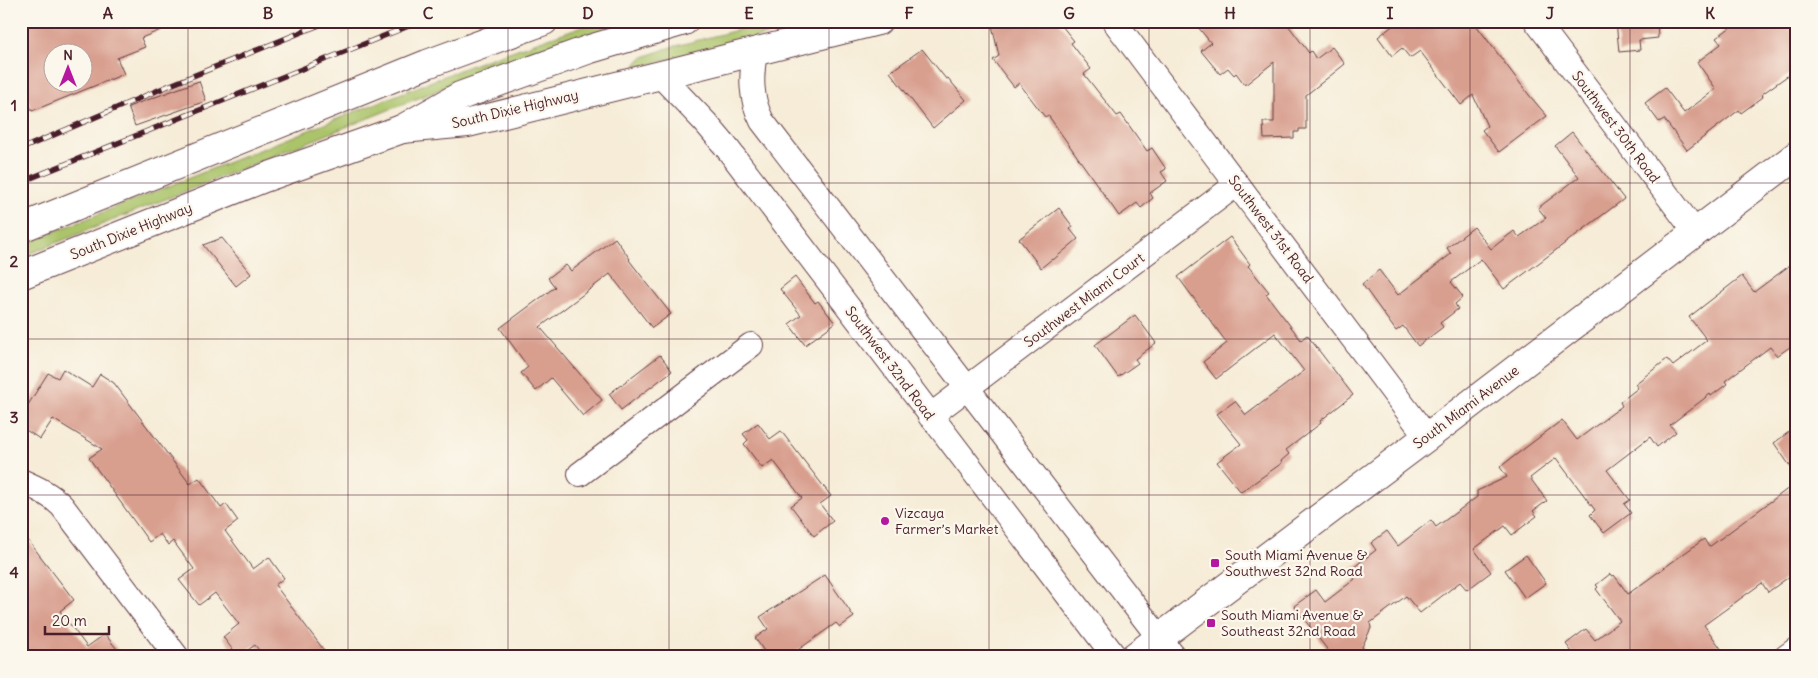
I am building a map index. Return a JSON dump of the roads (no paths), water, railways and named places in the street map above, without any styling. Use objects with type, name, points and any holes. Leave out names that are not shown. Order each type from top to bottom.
[{"type":"main road","points":[[21,228],[427,64],[544,21]]},
{"type":"main road","points":[[402,129],[460,96],[590,48],[684,21]]},
{"type":"main road","name":"South Dixie Highway","points":[[21,275],[264,178],[402,129],[468,123],[878,21]]},
{"type":"main road","name":"South Miami Avenue","points":[[1134,657],[1167,647],[1427,437],[1797,155]]},
{"type":"street","name":"Southwest 31st Road","points":[[1114,21],[1427,437]]},
{"type":"street","name":"Southwest 30th Road","points":[[1536,21],[1696,233]]},
{"type":"street","points":[[755,52],[752,88],[762,121],[1167,647]]},
{"type":"street","name":"Southwest 32nd Road","points":[[660,75],[706,122],[727,148],[1114,657]]},
{"type":"street","name":"Southwest Miami Court","points":[[930,416],[1237,184]]},
{"type":"street","points":[[580,474],[751,345]]},
{"type":"street","points":[[21,482],[40,489],[62,506],[177,657]]},
{"type":"street","points":[[1786,657],[1797,649]]},
{"type":"railway","points":[[21,149],[168,86],[329,21]]},
{"type":"railway","points":[[21,182],[421,21]]},
{"type":"place","name":"Vizcaya Farmer’s Market","points":[[885,521]]},
{"type":"place","name":"South Miami Avenue & Southwest 32nd Road","points":[[1215,563]]},
{"type":"place","name":"South Miami Avenue & Southeast 32nd Road","points":[[1211,623]]}]
